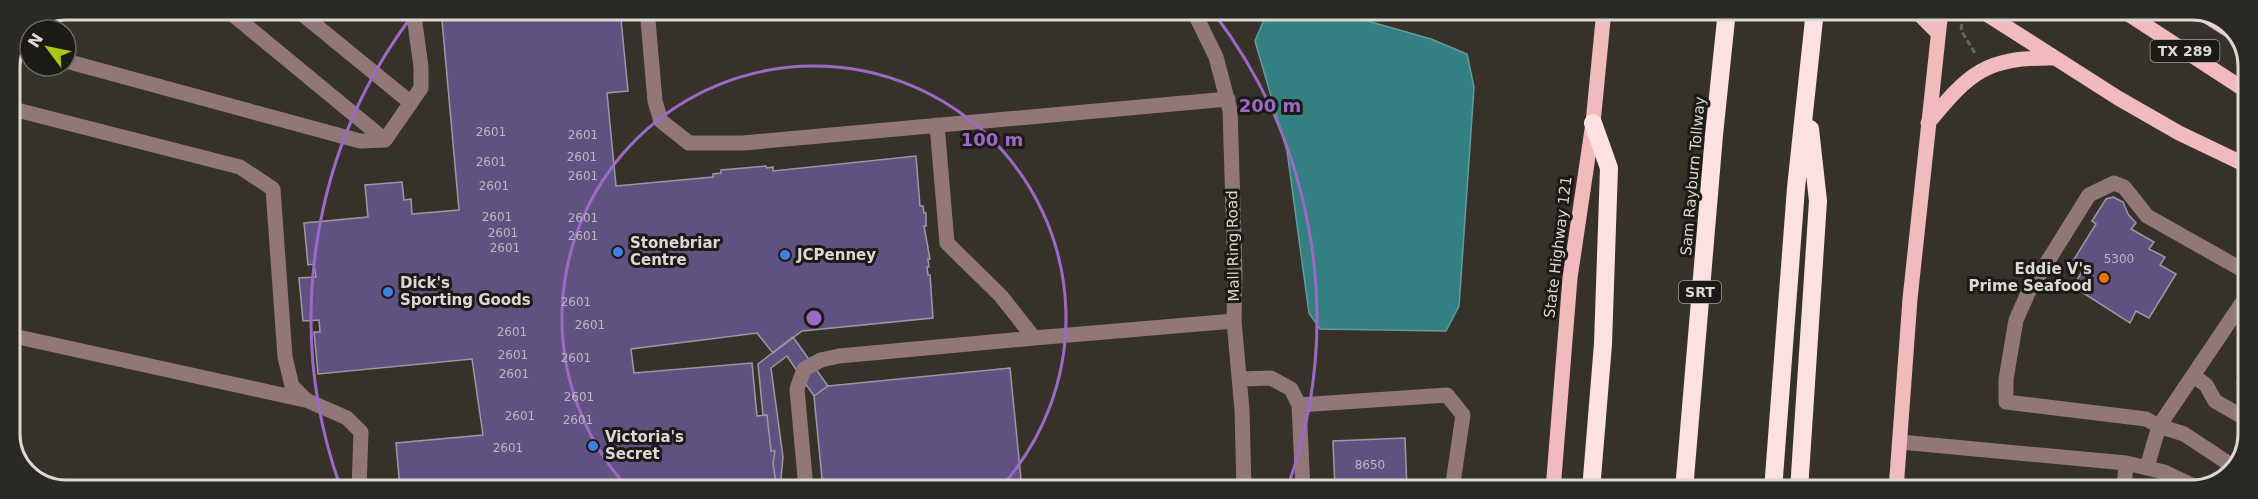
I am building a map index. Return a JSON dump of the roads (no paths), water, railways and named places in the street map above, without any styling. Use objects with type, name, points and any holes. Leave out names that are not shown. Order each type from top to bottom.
[{"type":"highway","name":"Sam Rayburn Tollway","points":[[1685,480],[1726,19]]},
{"type":"highway","points":[[1774,480],[1796,188],[1814,19]]},
{"type":"highway","points":[[1800,480],[1818,201],[1806,91]]},
{"type":"highway","points":[[1593,123],[1609,168],[1603,344],[1593,480]]},
{"type":"highway","points":[[1676,480],[1687,449]]},
{"type":"main road","name":"State Highway 121","points":[[1554,480],[1570,278],[1593,123],[1603,19]]},
{"type":"main road","points":[[1924,19],[1938,33]]},
{"type":"main road","points":[[1897,480],[1910,299],[1940,19]]},
{"type":"main road","points":[[2000,19],[2055,58],[2148,116],[2238,161]]},
{"type":"main road","name":"TX 289","points":[[2136,19],[2238,85]]},
{"type":"main road","points":[[1928,123],[1951,95],[1984,69],[2005,61],[2055,58]]},
{"type":"street","points":[[238,19],[385,140]]},
{"type":"street","points":[[308,19],[411,104]]},
{"type":"street","points":[[385,140],[421,88],[421,67],[414,19]]},
{"type":"street","points":[[648,19],[655,101],[661,121],[689,143],[743,143],[1228,99]]},
{"type":"street","name":"Mall Ring Road","points":[[1197,19],[1216,57],[1228,99],[1235,271],[1234,321],[1240,379],[1244,480]]},
{"type":"street","points":[[78,64],[360,141],[385,140]]},
{"type":"street","points":[[20,111],[240,167],[273,189],[285,357],[292,386],[306,400]]},
{"type":"street","points":[[937,125],[947,243],[1001,296],[1034,338]]},
{"type":"street","points":[[2228,463],[2184,434],[2146,419],[2006,402],[2006,379],[2016,320],[2028,293],[2089,195],[2114,183],[2124,187],[2147,216],[2238,267]]},
{"type":"street","points":[[2147,467],[2159,426],[2238,309]]},
{"type":"street","points":[[805,480],[797,389],[804,369],[821,360],[839,356],[1234,321]]},
{"type":"street","points":[[20,337],[306,400],[347,418],[361,432],[359,480]]},
{"type":"street","points":[[2194,376],[2206,385],[2215,401],[2238,414]]},
{"type":"street","points":[[1240,379],[1271,378],[1291,389],[1299,405],[1303,480]]},
{"type":"street","points":[[1299,405],[1447,395],[1463,415],[1453,480]]},
{"type":"street","points":[[1900,442],[2126,463],[2164,472],[2181,480]]},
{"type":"street","points":[[2125,480],[2126,463]]},
{"type":"water","points":[[1264,19],[1361,19],[1431,39],[1467,54],[1474,87],[1459,306],[1446,331],[1320,329],[1309,313],[1287,151],[1255,41]]},
{"type":"place","name":"Stonebriar Centre","points":[[618,252]]},
{"type":"place","name":"JCPenney","points":[[785,255]]},
{"type":"place","name":"Eddie V's Prime Seafood","points":[[2104,278]]},
{"type":"place","name":"Dick's Sporting Goods","points":[[388,292]]},
{"type":"place","name":"Victoria's Secret","points":[[593,446]]}]
